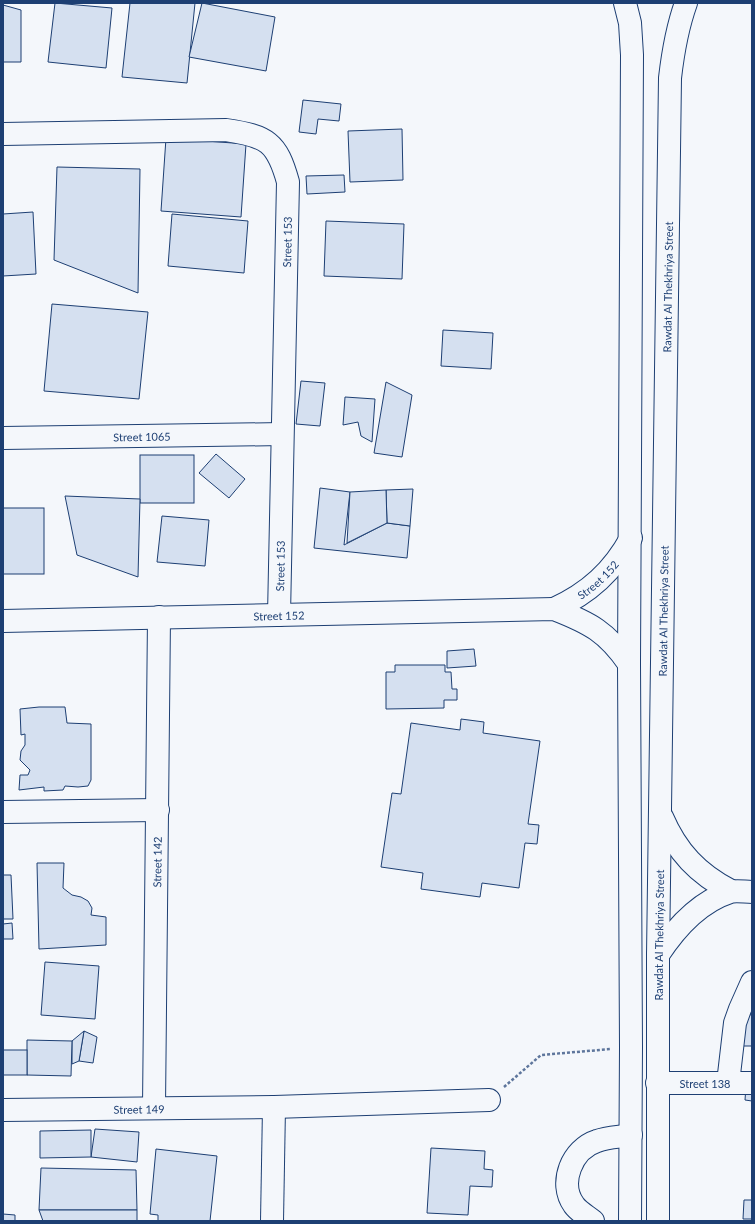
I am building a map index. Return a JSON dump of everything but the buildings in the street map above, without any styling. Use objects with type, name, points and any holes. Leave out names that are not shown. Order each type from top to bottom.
[{"type":"street","points":[[625,3],[630,23],[632,55],[629,664],[631,1047],[630,1221]]},
{"type":"street","name":"Rawdat Al Thekhriya Street","points":[[658,1221],[658,955],[670,78],[673,51],[679,24],[686,3]]},
{"type":"street","name":"Street 153","points":[[3,134],[226,130],[249,134],[268,142],[282,159],[288,182],[279,614]]},
{"type":"street","name":"Street 1065","points":[[3,438],[282,434]]},
{"type":"street","name":"Street 152","points":[[554,609],[586,592],[599,581],[612,568],[630,538]]},
{"type":"street","name":"Street 152","points":[[3,620],[554,609],[590,624],[606,636],[619,649],[629,664]]},
{"type":"street","name":"Street 142","points":[[154,1107],[160,617]]},
{"type":"street","points":[[3,812],[158,810]]},
{"type":"street","points":[[661,814],[669,834],[681,852],[695,868],[712,881],[742,892]]},
{"type":"street","points":[[658,955],[668,938],[682,924],[713,900],[742,892]]},
{"type":"street","points":[[728,1083],[736,1023],[740,1009],[752,982]]},
{"type":"street","name":"Street 138","points":[[657,1084],[752,1083]]},
{"type":"street","name":"Street 149","points":[[3,1110],[154,1107],[274,1107],[489,1100]]},
{"type":"street","points":[[272,1221],[274,1107]]},
{"type":"street","points":[[593,1221],[574,1205],[567,1188],[568,1172],[578,1155],[596,1141],[630,1135]]},
{"type":"path","points":[[489,1100],[541,1055],[631,1047]]}]
